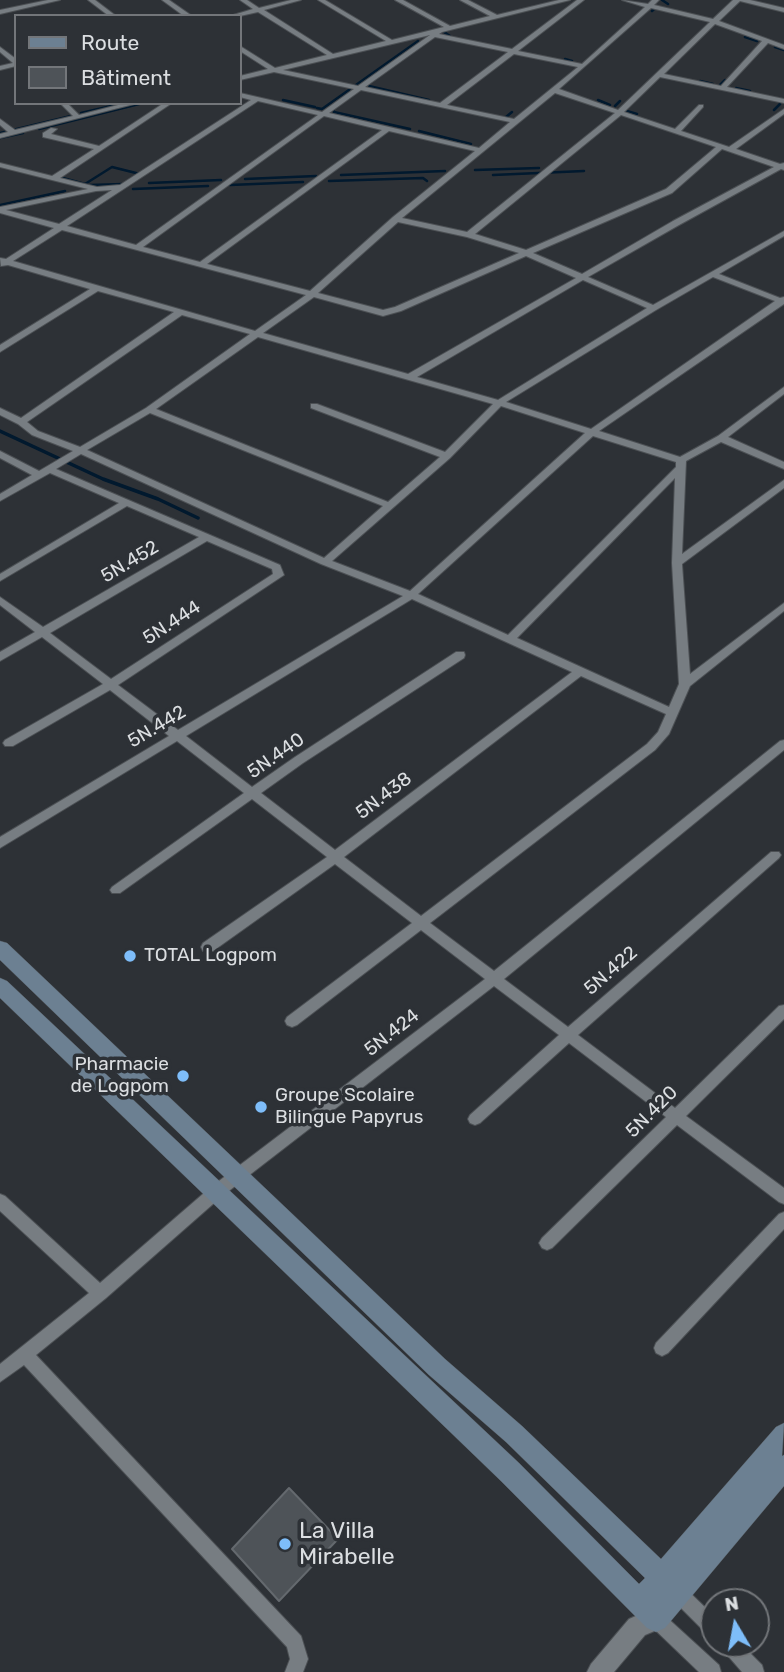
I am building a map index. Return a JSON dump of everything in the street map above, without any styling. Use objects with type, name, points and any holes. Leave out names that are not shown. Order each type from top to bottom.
[{"type":"main road","points":[[0,948],[437,1367],[514,1434],[669,1585]]},
{"type":"main road","points":[[0,986],[510,1472],[644,1617],[784,1435]]},
{"type":"main road","points":[[669,1585],[784,1467]]},
{"type":"street","points":[[12,0],[30,14]]},
{"type":"street","points":[[0,12],[57,0]]},
{"type":"street","points":[[91,0],[110,14]]},
{"type":"street","points":[[165,0],[186,14]]},
{"type":"street","points":[[243,0],[331,55]]},
{"type":"street","points":[[240,14],[298,0]]},
{"type":"street","points":[[321,0],[390,41]]},
{"type":"street","points":[[398,0],[445,28]]},
{"type":"street","points":[[463,0],[496,17]]},
{"type":"street","points":[[242,78],[567,0]]},
{"type":"street","points":[[442,105],[581,0]]},
{"type":"street","points":[[625,0],[654,2],[784,47]]},
{"type":"street","points":[[469,235],[621,111],[661,75],[713,21],[740,0],[784,10]]},
{"type":"street","points":[[0,498],[149,410],[311,296],[396,219],[583,66],[654,2]]},
{"type":"street","points":[[136,248],[445,28]]},
{"type":"street","points":[[433,35],[583,66]]},
{"type":"street","points":[[722,88],[766,41]]},
{"type":"street","points":[[0,49],[14,61]]},
{"type":"street","points":[[242,49],[274,70],[516,121]]},
{"type":"street","points":[[661,75],[784,101]]},
{"type":"street","points":[[554,90],[783,167]]},
{"type":"street","points":[[242,96],[480,150]]},
{"type":"street","points":[[2,263],[255,100]]},
{"type":"street","points":[[65,105],[78,117]]},
{"type":"street","points":[[0,136],[127,105]]},
{"type":"street","points":[[54,178],[166,105]]},
{"type":"street","points":[[677,131],[701,106]]},
{"type":"street","points":[[730,150],[784,111]]},
{"type":"street","points":[[0,121],[13,132]]},
{"type":"street","points":[[53,130],[46,135],[100,148]]},
{"type":"street","points":[[202,264],[388,130]]},
{"type":"street","points":[[0,210],[375,313],[391,312],[669,191],[720,147]]},
{"type":"street","points":[[0,165],[97,189]]},
{"type":"street","points":[[408,378],[580,278],[783,167]]},
{"type":"street","points":[[0,210],[97,189],[122,187]]},
{"type":"street","points":[[396,219],[469,235],[526,253],[653,308]]},
{"type":"street","points":[[325,562],[447,456],[499,403],[653,308],[784,233]]},
{"type":"street","points":[[2,263],[499,403],[681,464]]},
{"type":"street","points":[[712,274],[783,301]]},
{"type":"street","points":[[0,349],[97,288]]},
{"type":"street","name":"5N.442","points":[[0,843],[332,640],[411,595],[592,432],[783,301]]},
{"type":"street","points":[[21,422],[180,312]]},
{"type":"street","points":[[510,639],[681,464],[721,438],[784,390]]},
{"type":"street","points":[[314,407],[447,456]]},
{"type":"street","points":[[149,410],[388,505]]},
{"type":"street","points":[[0,411],[35,433],[325,562],[411,595],[673,713]]},
{"type":"street","points":[[721,438],[784,466]]},
{"type":"street","name":"5N.452","points":[[0,454],[128,502],[205,538]]},
{"type":"street","points":[[292,1020],[652,747],[663,734],[685,684],[677,563],[681,464]]},
{"type":"street","points":[[677,563],[784,483]]},
{"type":"street","points":[[0,578],[128,502]]},
{"type":"street","name":"5N.452","points":[[0,657],[45,634],[205,538]]},
{"type":"street","name":"5N.444","points":[[9,743],[110,685],[279,575],[276,567],[205,538]]},
{"type":"street","points":[[0,600],[110,685],[179,734],[334,858],[423,922],[567,1035],[784,1197]]},
{"type":"street","points":[[685,684],[784,606]]},
{"type":"street","name":"5N.440","points":[[116,890],[299,760],[460,655]]},
{"type":"street","name":"5N.438","points":[[208,947],[334,858],[581,670]]},
{"type":"street","name":"5N.424","points":[[0,1374],[100,1293],[216,1192],[494,979],[784,744]]},
{"type":"street","name":"5N.422","points":[[475,1119],[567,1035],[775,855]]},
{"type":"street","name":"5N.420","points":[[547,1243],[784,1010]]},
{"type":"street","points":[[0,1201],[100,1293]]},
{"type":"street","points":[[662,1349],[784,1219]]},
{"type":"street","points":[[25,1354],[295,1642],[299,1659],[294,1672]]},
{"type":"street","points":[[669,1585],[700,1615]]},
{"type":"street","points":[[599,1672],[644,1617],[712,1672]]},
{"type":"street","points":[[742,1658],[755,1672]]},
{"type":"building","name":"La Villa Mirabelle","points":[[289,1488],[338,1539],[279,1601],[232,1549]]},
{"type":"waterway","points":[[662,0],[668,4]]},
{"type":"waterway","points":[[441,30],[450,36]]},
{"type":"waterway","points":[[745,37],[757,41]]},
{"type":"waterway","points":[[317,108],[322,109],[418,41]]},
{"type":"waterway","points":[[775,47],[784,50]]},
{"type":"waterway","points":[[565,59],[572,61]]},
{"type":"waterway","points":[[720,85],[725,80]]},
{"type":"waterway","points":[[700,81],[713,84]]},
{"type":"waterway","points":[[369,86],[429,100]]},
{"type":"waterway","points":[[736,88],[750,91]]},
{"type":"waterway","points":[[283,100],[315,107]]},
{"type":"waterway","points":[[598,100],[610,105]]},
{"type":"waterway","points":[[615,106],[620,101]]},
{"type":"waterway","points":[[774,110],[780,104]]},
{"type":"waterway","points":[[81,113],[115,105]]},
{"type":"waterway","points":[[39,129],[135,105]]},
{"type":"waterway","points":[[333,109],[334,112],[410,129]]},
{"type":"waterway","points":[[627,111],[637,114]]},
{"type":"waterway","points":[[506,117],[512,112]]},
{"type":"waterway","points":[[0,133],[75,115]]},
{"type":"waterway","points":[[419,131],[471,144]]},
{"type":"waterway","points":[[0,138],[23,133]]},
{"type":"waterway","points":[[63,178],[85,184],[112,167],[140,174]]},
{"type":"waterway","points":[[475,170],[539,168]]},
{"type":"waterway","points":[[341,175],[445,171]]},
{"type":"waterway","points":[[493,175],[584,171]]},
{"type":"waterway","points":[[245,179],[316,176]]},
{"type":"waterway","points":[[329,181],[423,178],[427,181]]},
{"type":"waterway","points":[[149,183],[221,180]]},
{"type":"waterway","points":[[230,185],[303,182]]},
{"type":"waterway","points":[[90,185],[123,184]]},
{"type":"waterway","points":[[133,189],[208,186]]},
{"type":"waterway","points":[[0,205],[65,191]]},
{"type":"waterway","points":[[0,431],[103,479],[158,499],[198,518]]},
{"type":"place","name":"TOTAL Logpom","points":[[130,956]]},
{"type":"place","name":"Pharmacie de Logpom","points":[[183,1076]]},
{"type":"place","name":"Groupe Scolaire Bilingue Papyrus","points":[[261,1107]]},
{"type":"place","name":"La Villa Mirabelle","points":[[285,1544]]}]
